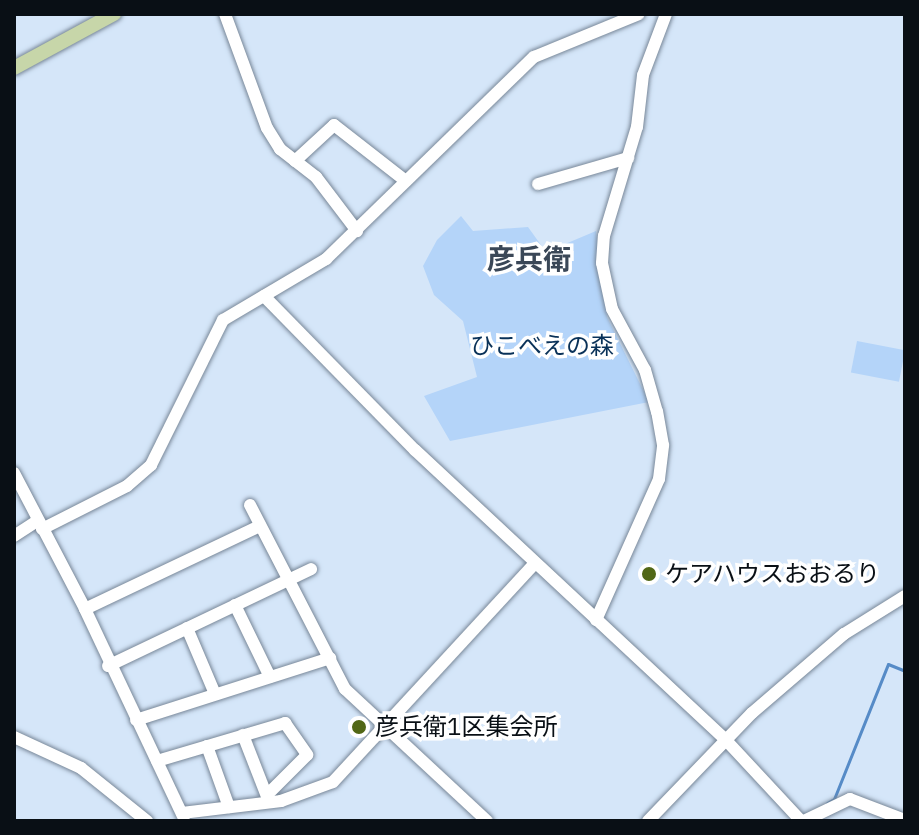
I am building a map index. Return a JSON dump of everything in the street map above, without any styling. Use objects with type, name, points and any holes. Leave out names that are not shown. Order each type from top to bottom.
[{"type":"main road","points":[[14,68],[114,14]]},
{"type":"street","points":[[225,14],[267,128],[295,161],[316,177],[357,231]]},
{"type":"street","points":[[14,536],[127,486],[151,465],[209,339],[223,320],[298,279],[357,231],[534,57],[639,14]]},
{"type":"street","points":[[596,620],[640,531],[659,479],[663,445],[645,370],[612,309],[602,263],[604,236],[628,158],[643,75],[666,14]]},
{"type":"street","points":[[295,161],[334,125],[406,181]]},
{"type":"street","points":[[538,184],[628,158]]},
{"type":"street","points":[[264,296],[534,564],[724,738],[802,821],[850,799],[905,820]]},
{"type":"street","points":[[14,473],[85,609],[108,666],[184,817],[333,782],[534,564]]},
{"type":"street","points":[[250,505],[345,689],[487,821]]},
{"type":"street","points":[[85,609],[260,526]]},
{"type":"street","points":[[108,666],[311,569]]},
{"type":"street","points":[[648,821],[724,738],[844,634],[905,596]]},
{"type":"street","points":[[235,605],[270,677]]},
{"type":"street","points":[[187,628],[215,694]]},
{"type":"street","points":[[136,720],[330,658]]},
{"type":"street","points":[[157,761],[285,723],[307,755],[268,799]]},
{"type":"street","points":[[243,735],[268,799]]},
{"type":"street","points":[[14,737],[81,768],[147,821]]},
{"type":"street","points":[[207,746],[229,807]]},
{"type":"green space","name":"ひこべえの森","points":[[461,216],[473,231],[528,227],[546,252],[596,231],[607,317],[649,402],[450,441],[424,396],[477,377],[463,321],[434,295],[423,266],[437,240]]},
{"type":"green space","points":[[857,341],[905,350],[899,382],[851,372]]},
{"type":"waterway","points":[[827,803],[834,799],[888,664],[905,671]]},
{"type":"place","name":"ケアハウスおおるり","points":[[649,574]]},
{"type":"place","name":"彦兵衛1区集会所","points":[[359,727]]},
{"type":"district","name":"彦兵衛","points":[[529,259]]}]
